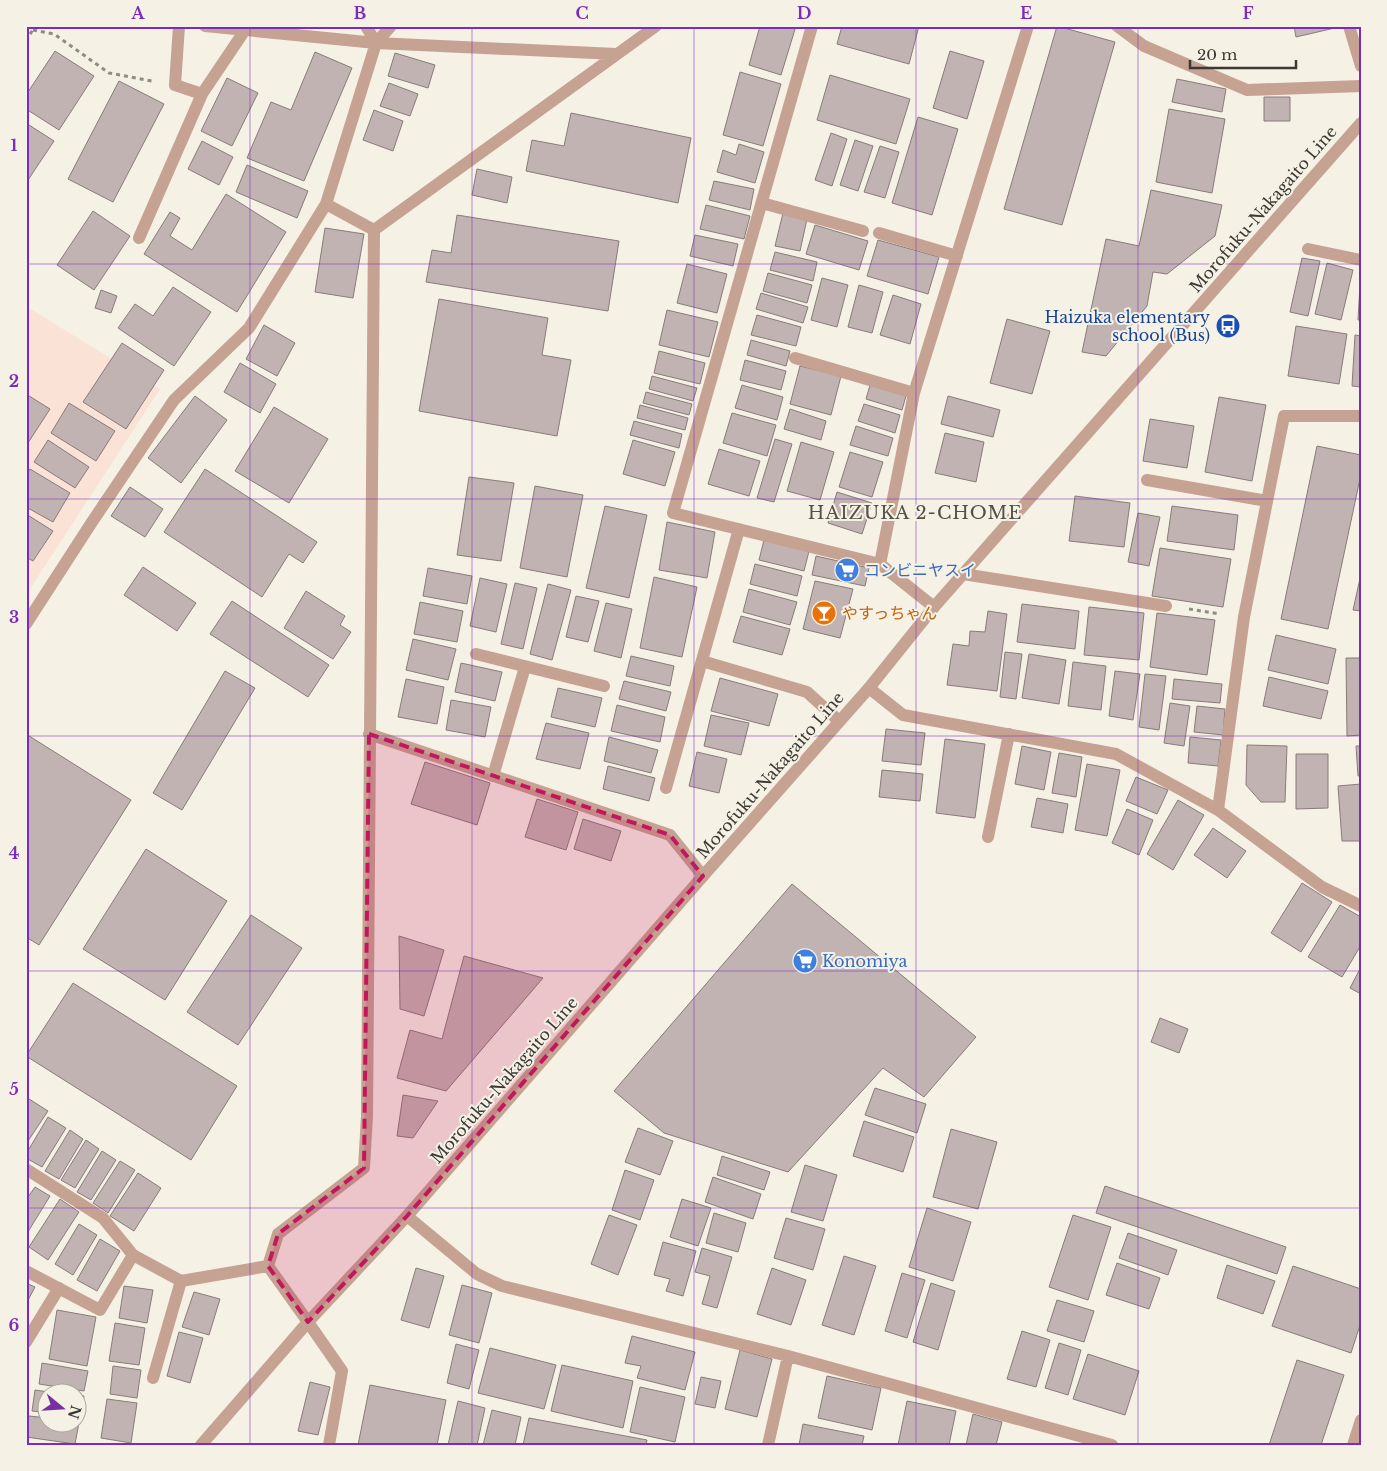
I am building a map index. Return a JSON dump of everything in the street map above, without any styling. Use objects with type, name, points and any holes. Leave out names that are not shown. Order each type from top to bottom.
[{"type":"street","points":[[179,26],[175,86],[202,94]]},
{"type":"street","points":[[205,26],[376,43],[616,54]]},
{"type":"street","points":[[366,26],[376,43]]},
{"type":"street","points":[[26,624],[174,400],[249,328],[326,204],[376,43],[391,26]]},
{"type":"street","points":[[374,230],[656,26]]},
{"type":"street","points":[[812,26],[673,513],[880,564],[934,608]]},
{"type":"street","points":[[880,564],[914,392],[1028,26]]},
{"type":"street","points":[[1118,26],[1144,46],[1247,90],[1361,86]]},
{"type":"street","points":[[1349,26],[1361,66]]},
{"type":"street","points":[[139,238],[202,94],[245,30]]},
{"type":"street","name":"Morofuku-Nakagaito Line","points":[[200,1445],[308,1322],[407,1216],[869,688],[963,574],[1361,123]]},
{"type":"street","points":[[762,203],[862,231]]},
{"type":"street","points":[[326,204],[374,230]]},
{"type":"street","points":[[268,1266],[278,1234],[364,1168],[368,1106],[369,734],[374,230]]},
{"type":"street","points":[[879,233],[957,256]]},
{"type":"street","points":[[1308,249],[1361,260]]},
{"type":"street","points":[[795,358],[914,392]]},
{"type":"street","points":[[1218,810],[1244,617],[1284,416],[1361,416]]},
{"type":"street","points":[[1146,480],[1267,501]]},
{"type":"street","points":[[666,788],[739,529]]},
{"type":"street","points":[[963,574],[1166,606]]},
{"type":"street","points":[[476,654],[604,686]]},
{"type":"street","points":[[702,661],[807,692],[839,721]]},
{"type":"street","points":[[493,776],[525,667]]},
{"type":"street","points":[[869,688],[903,715],[1116,754],[1218,810],[1322,887],[1361,906]]},
{"type":"street","points":[[369,734],[670,835],[703,876]]},
{"type":"street","points":[[988,837],[1009,734]]},
{"type":"street","points":[[26,1169],[104,1218],[133,1255],[182,1281],[268,1266]]},
{"type":"street","points":[[407,1216],[477,1274],[502,1286],[788,1356],[1112,1445]]},
{"type":"street","points":[[26,1271],[100,1310],[133,1255]]},
{"type":"street","points":[[268,1266],[342,1371],[329,1445]]},
{"type":"street","points":[[153,1378],[182,1281]]},
{"type":"street","points":[[26,1342],[60,1288]]},
{"type":"street","points":[[768,1445],[788,1356]]},
{"type":"street","points":[[1353,1445],[1361,1420]]},
{"type":"path","points":[[26,41],[34,28],[54,34],[109,73],[153,81]]},
{"type":"path","points":[[1166,606],[1244,617]]},
{"type":"highlighted area","points":[[369,734],[670,835],[703,876],[407,1216],[308,1322],[268,1266],[278,1234],[364,1168]]},
{"type":"shaded area","points":[[26,306],[160,389],[26,595]]},
{"type":"building","points":[[760,26],[796,26],[781,75],[749,65]]},
{"type":"building","points":[[842,26],[919,26],[909,64],[837,44]]},
{"type":"building","points":[[1057,26],[1115,42],[1062,225],[1004,209]]},
{"type":"building","points":[[1294,26],[1339,26],[1339,27],[1296,37]]},
{"type":"building","points":[[55,51],[94,76],[59,130],[26,109],[26,95]]},
{"type":"building","points":[[950,51],[984,61],[967,119],[933,108]]},
{"type":"building","points":[[315,52],[352,68],[304,181],[247,158],[271,102],[291,110]]},
{"type":"building","points":[[395,53],[435,65],[428,88],[388,76]]},
{"type":"building","points":[[740,72],[781,84],[763,146],[723,135]]},
{"type":"building","points":[[830,75],[910,99],[896,144],[817,120]]},
{"type":"building","points":[[227,78],[258,93],[232,146],[201,131]]},
{"type":"building","points":[[1177,79],[1226,89],[1222,112],[1172,102]]},
{"type":"building","points":[[119,81],[164,104],[113,202],[68,179]]},
{"type":"building","points":[[389,83],[418,94],[410,116],[380,106]]},
{"type":"building","points":[[1264,97],[1290,97],[1290,121],[1264,121]]},
{"type":"building","points":[[1169,109],[1225,119],[1212,193],[1156,182]]},
{"type":"building","points":[[374,110],[403,121],[393,151],[363,140]]},
{"type":"building","points":[[571,113],[691,138],[678,203],[526,171],[532,140],[564,146]]},
{"type":"building","points":[[918,117],[958,129],[932,215],[892,203]]},
{"type":"building","points":[[26,123],[54,141],[26,183]]},
{"type":"building","points":[[831,133],[847,139],[832,186],[815,180]]},
{"type":"building","points":[[855,140],[873,146],[858,191],[840,185]]},
{"type":"building","points":[[202,141],[233,157],[219,185],[188,169]]},
{"type":"building","points":[[739,144],[764,152],[755,183],[717,172],[723,150],[736,155]]},
{"type":"building","points":[[880,146],[899,152],[885,198],[864,192]]},
{"type":"building","points":[[247,165],[308,191],[297,218],[236,192]]},
{"type":"building","points":[[477,169],[512,177],[507,203],[472,195]]},
{"type":"building","points":[[714,181],[754,189],[750,210],[709,200]]},
{"type":"building","points":[[1151,190],[1222,205],[1215,236],[1167,274],[1153,272],[1147,306],[1106,356],[1082,352],[1106,239],[1139,246]]},
{"type":"building","points":[[226,194],[286,232],[237,312],[144,254],[170,212],[180,218],[170,236],[192,250]]},
{"type":"building","points":[[706,205],[750,216],[744,239],[700,229]]},
{"type":"building","points":[[93,211],[130,236],[94,290],[57,265]]},
{"type":"building","points":[[783,213],[807,219],[800,251],[775,246]]},
{"type":"building","points":[[457,215],[619,241],[608,311],[426,282],[432,250],[451,253]]},
{"type":"building","points":[[815,225],[868,241],[859,270],[806,254]]},
{"type":"building","points":[[325,228],[364,234],[353,298],[315,292]]},
{"type":"building","points":[[695,235],[738,244],[733,266],[690,256]]},
{"type":"building","points":[[878,240],[939,257],[928,294],[867,276]]},
{"type":"building","points":[[775,252],[817,262],[813,281],[770,270]]},
{"type":"building","points":[[1302,258],[1320,261],[1308,316],[1290,312]]},
{"type":"building","points":[[1327,263],[1353,270],[1341,320],[1315,314]]},
{"type":"building","points":[[687,264],[727,274],[717,313],[677,303]]},
{"type":"building","points":[[768,273],[812,285],[807,303],[763,291]]},
{"type":"building","points":[[822,278],[848,285],[837,327],[811,320]]},
{"type":"building","points":[[859,285],[883,292],[872,333],[848,327]]},
{"type":"building","points":[[1360,285],[1361,320],[1358,320]]},
{"type":"building","points":[[173,287],[211,312],[174,366],[118,328],[135,304],[153,316]]},
{"type":"building","points":[[101,290],[117,296],[111,313],[95,308]]},
{"type":"building","points":[[761,293],[808,307],[803,323],[756,309]]},
{"type":"building","points":[[893,295],[921,304],[910,344],[880,335]]},
{"type":"building","points":[[439,299],[548,318],[542,355],[571,360],[557,436],[419,411]]},
{"type":"building","points":[[667,310],[718,322],[709,357],[659,345]]},
{"type":"building","points":[[757,315],[801,327],[796,346],[751,335]]},
{"type":"building","points":[[1007,319],[1050,331],[1032,394],[990,383]]},
{"type":"building","points":[[264,325],[295,343],[277,376],[246,359]]},
{"type":"building","points":[[1296,326],[1347,334],[1339,384],[1288,376]]},
{"type":"building","points":[[1355,335],[1361,336],[1361,387],[1352,386]]},
{"type":"building","points":[[751,340],[790,351],[786,366],[747,355]]},
{"type":"building","points":[[122,343],[164,370],[126,429],[83,402]]},
{"type":"building","points":[[659,351],[705,363],[700,384],[654,373]]},
{"type":"building","points":[[745,360],[786,371],[781,390],[740,380]]},
{"type":"building","points":[[240,363],[276,384],[260,413],[224,392]]},
{"type":"building","points":[[800,366],[841,376],[831,415],[790,404]]},
{"type":"building","points":[[652,376],[697,388],[693,401],[649,389]]},
{"type":"building","points":[[742,385],[783,397],[777,420],[735,408]]},
{"type":"building","points":[[870,385],[906,396],[902,410],[866,399]]},
{"type":"building","points":[[646,392],[692,404],[689,415],[643,403]]},
{"type":"building","points":[[26,394],[50,409],[26,446]]},
{"type":"building","points":[[195,396],[227,420],[181,483],[148,458]]},
{"type":"building","points":[[948,396],[1000,410],[993,437],[941,424]]},
{"type":"building","points":[[1219,397],[1266,405],[1252,481],[1205,472]]},
{"type":"building","points":[[69,403],[115,431],[96,461],[51,433]]},
{"type":"building","points":[[864,404],[900,415],[895,433],[858,421]]},
{"type":"building","points":[[640,405],[688,418],[685,430],[637,418]]},
{"type":"building","points":[[274,407],[328,439],[289,503],[235,471]]},
{"type":"building","points":[[790,409],[826,421],[821,440],[784,429]]},
{"type":"building","points":[[732,413],[776,425],[767,456],[723,443]]},
{"type":"building","points":[[1150,419],[1194,426],[1187,468],[1143,461]]},
{"type":"building","points":[[634,421],[682,434],[679,448],[630,435]]},
{"type":"building","points":[[856,426],[893,438],[888,456],[850,445]]},
{"type":"building","points":[[945,433],[984,442],[976,482],[935,473]]},
{"type":"building","points":[[775,439],[792,444],[774,502],[757,498]]},
{"type":"building","points":[[48,440],[89,467],[75,488],[34,462]]},
{"type":"building","points":[[633,440],[675,452],[665,486],[623,474]]},
{"type":"building","points":[[801,442],[834,452],[820,500],[787,491]]},
{"type":"building","points":[[1317,446],[1361,455],[1361,474],[1328,629],[1281,619]]},
{"type":"building","points":[[719,449],[760,461],[749,496],[708,484]]},
{"type":"building","points":[[850,452],[883,462],[872,497],[839,487]]},
{"type":"building","points":[[30,469],[70,493],[53,522],[26,507],[26,476]]},
{"type":"building","points":[[205,469],[317,542],[303,563],[289,554],[262,597],[164,532]]},
{"type":"building","points":[[469,477],[514,483],[501,561],[457,555]]},
{"type":"building","points":[[535,486],[583,495],[567,577],[520,568]]},
{"type":"building","points":[[130,487],[163,509],[145,537],[111,516]]},
{"type":"building","points":[[837,492],[872,503],[862,534],[828,523]]},
{"type":"building","points":[[1075,496],[1130,503],[1124,547],[1069,541]]},
{"type":"building","points":[[605,506],[647,515],[629,598],[586,588]]},
{"type":"building","points":[[1172,506],[1238,515],[1234,550],[1167,541]]},
{"type":"building","points":[[1138,513],[1160,517],[1149,566],[1128,562]]},
{"type":"building","points":[[26,514],[53,531],[33,561],[26,557]]},
{"type":"building","points":[[667,522],[715,532],[707,578],[659,570]]},
{"type":"building","points":[[764,540],[809,551],[804,571],[759,560]]},
{"type":"building","points":[[1160,548],[1231,559],[1223,607],[1152,596]]},
{"type":"building","points":[[816,556],[869,568],[865,586],[812,575]]},
{"type":"building","points":[[755,564],[802,576],[797,596],[750,584]]},
{"type":"building","points":[[143,567],[196,603],[177,631],[124,595]]},
{"type":"building","points":[[428,568],[472,576],[467,604],[423,596]]},
{"type":"building","points":[[1361,574],[1361,611],[1353,610]]},
{"type":"building","points":[[654,577],[697,587],[682,657],[640,648]]},
{"type":"building","points":[[480,578],[507,584],[496,632],[470,626]]},
{"type":"building","points":[[815,581],[853,589],[840,638],[803,629]]},
{"type":"building","points":[[515,583],[537,588],[523,649],[501,644]]},
{"type":"building","points":[[548,584],[571,590],[552,660],[530,654]]},
{"type":"building","points":[[749,589],[797,602],[790,625],[743,612]]},
{"type":"building","points":[[306,591],[345,616],[340,625],[351,632],[333,659],[284,628]]},
{"type":"building","points":[[576,596],[599,601],[588,642],[566,637]]},
{"type":"building","points":[[232,601],[329,665],[308,697],[210,634]]},
{"type":"building","points":[[420,602],[463,611],[457,642],[414,634]]},
{"type":"building","points":[[606,603],[632,609],[621,658],[594,651]]},
{"type":"building","points":[[1022,604],[1079,611],[1075,649],[1017,642]]},
{"type":"building","points":[[1089,607],[1144,613],[1139,660],[1084,655]]},
{"type":"building","points":[[988,611],[1007,614],[997,691],[947,685],[953,644],[969,646],[970,631],[985,632]]},
{"type":"building","points":[[1157,613],[1215,620],[1207,675],[1150,667]]},
{"type":"building","points":[[741,616],[790,629],[782,655],[733,642]]},
{"type":"building","points":[[1276,635],[1336,649],[1328,684],[1268,670]]},
{"type":"building","points":[[413,639],[456,649],[448,680],[406,670]]},
{"type":"building","points":[[1005,652],[1022,654],[1016,699],[1000,697]]},
{"type":"building","points":[[1029,654],[1066,660],[1059,704],[1022,698]]},
{"type":"building","points":[[631,656],[674,666],[670,686],[626,676]]},
{"type":"building","points":[[1346,658],[1361,658],[1361,735],[1347,736]]},
{"type":"building","points":[[1073,662],[1106,666],[1101,710],[1068,706]]},
{"type":"building","points":[[461,663],[502,672],[495,701],[455,692]]},
{"type":"building","points":[[225,671],[255,688],[182,810],[153,793]]},
{"type":"building","points":[[1115,671],[1140,674],[1133,720],[1109,716]]},
{"type":"building","points":[[1145,674],[1166,676],[1159,730],[1139,727]]},
{"type":"building","points":[[1269,677],[1328,691],[1321,719],[1263,706]]},
{"type":"building","points":[[720,678],[778,694],[769,726],[711,711]]},
{"type":"building","points":[[406,679],[444,687],[437,724],[398,717]]},
{"type":"building","points":[[1174,679],[1222,684],[1220,703],[1172,699]]},
{"type":"building","points":[[624,681],[671,692],[666,711],[619,699]]},
{"type":"building","points":[[558,688],[602,698],[595,727],[551,717]]},
{"type":"building","points":[[451,700],[491,707],[485,737],[446,730]]},
{"type":"building","points":[[1170,703],[1190,706],[1184,746],[1164,743]]},
{"type":"building","points":[[617,705],[665,717],[660,742],[611,731]]},
{"type":"building","points":[[1197,706],[1225,709],[1223,735],[1194,732]]},
{"type":"building","points":[[711,715],[749,723],[741,755],[704,746]]},
{"type":"building","points":[[546,723],[589,733],[580,769],[536,759]]},
{"type":"building","points":[[886,729],[925,733],[921,765],[882,761]]},
{"type":"building","points":[[26,734],[131,800],[39,945],[26,937]]},
{"type":"building","points":[[609,737],[658,750],[651,773],[604,761]]},
{"type":"building","points":[[1190,737],[1221,740],[1218,766],[1188,763]]},
{"type":"building","points":[[945,739],[985,744],[975,818],[936,813]]},
{"type":"building","points":[[1247,745],[1287,746],[1285,802],[1261,802],[1246,785]]},
{"type":"building","points":[[1022,746],[1051,752],[1044,790],[1015,784]]},
{"type":"building","points":[[1356,746],[1361,746],[1361,776],[1358,776]]},
{"type":"building","points":[[697,752],[727,759],[719,793],[689,786]]},
{"type":"building","points":[[1059,753],[1082,757],[1076,797],[1052,793]]},
{"type":"building","points":[[1296,754],[1328,754],[1328,808],[1296,809]]},
{"type":"building","points":[[425,762],[490,783],[477,825],[411,804]]},
{"type":"building","points":[[1087,764],[1120,770],[1107,836],[1075,830]]},
{"type":"building","points":[[608,766],[655,778],[649,801],[603,789]]},
{"type":"building","points":[[882,770],[923,774],[920,801],[879,797]]},
{"type":"building","points":[[1136,777],[1168,790],[1157,814],[1126,801]]},
{"type":"building","points":[[1361,784],[1361,841],[1342,841],[1338,786]]},
{"type":"building","points":[[1037,798],[1068,804],[1063,833],[1031,827]]},
{"type":"building","points":[[537,799],[578,812],[566,850],[525,837]]},
{"type":"building","points":[[1178,800],[1204,815],[1173,870],[1147,854]]},
{"type":"building","points":[[1127,809],[1153,820],[1139,855],[1112,843]]},
{"type":"building","points":[[583,819],[621,831],[611,861],[574,849]]},
{"type":"building","points":[[1213,828],[1246,851],[1227,878],[1194,855]]},
{"type":"building","points":[[146,849],[227,901],[165,1000],[83,949]]},
{"type":"building","points":[[1302,883],[1332,902],[1301,952],[1271,933]]},
{"type":"building","name":"Konomiya","points":[[792,884],[976,1037],[924,1097],[883,1068],[788,1172],[664,1133],[614,1091]]},
{"type":"building","points":[[1340,905],[1361,917],[1361,945],[1342,977],[1308,957]]},
{"type":"building","points":[[251,915],[302,948],[238,1045],[187,1012]]},
{"type":"building","points":[[399,936],[444,950],[424,1016],[400,1009]]},
{"type":"building","points":[[464,956],[543,978],[446,1091],[397,1078],[410,1030],[442,1039]]},
{"type":"building","points":[[1361,967],[1361,994],[1350,988]]},
{"type":"building","points":[[73,983],[237,1086],[191,1160],[26,1056]]},
{"type":"building","points":[[1160,1018],[1188,1029],[1179,1053],[1151,1042]]},
{"type":"building","points":[[875,1088],[926,1104],[917,1133],[865,1115]]},
{"type":"building","points":[[403,1095],[438,1101],[413,1138],[397,1136]]},
{"type":"building","points":[[26,1097],[48,1111],[26,1144]]},
{"type":"building","points":[[48,1117],[66,1128],[42,1167],[26,1158],[26,1154]]},
{"type":"building","points":[[864,1121],[914,1137],[903,1172],[853,1156]]},
{"type":"building","points":[[638,1128],[673,1141],[660,1175],[625,1162]]},
{"type":"building","points":[[951,1129],[997,1142],[978,1209],[933,1197]]},
{"type":"building","points":[[70,1130],[83,1139],[59,1179],[45,1171]]},
{"type":"building","points":[[86,1140],[99,1149],[75,1188],[61,1180]]},
{"type":"building","points":[[102,1151],[116,1160],[91,1200],[77,1192]]},
{"type":"building","points":[[722,1156],[770,1172],[764,1190],[717,1175]]},
{"type":"building","points":[[120,1161],[135,1170],[108,1213],[93,1203]]},
{"type":"building","points":[[805,1165],[837,1175],[823,1221],[791,1212]]},
{"type":"building","points":[[625,1170],[654,1180],[640,1220],[612,1210]]},
{"type":"building","points":[[138,1173],[161,1188],[134,1231],[110,1216]]},
{"type":"building","points":[[713,1177],[761,1194],[753,1219],[705,1202]]},
{"type":"building","points":[[1105,1186],[1286,1247],[1277,1274],[1096,1213]]},
{"type":"building","points":[[35,1187],[50,1196],[26,1235],[26,1200]]},
{"type":"building","points":[[60,1199],[79,1212],[48,1260],[29,1247]]},
{"type":"building","points":[[682,1199],[711,1208],[698,1246],[670,1237]]},
{"type":"building","points":[[927,1208],[971,1222],[953,1281],[909,1267]]},
{"type":"building","points":[[714,1213],[746,1223],[738,1252],[706,1243]]},
{"type":"building","points":[[609,1215],[637,1225],[618,1275],[591,1264]]},
{"type":"building","points":[[1073,1215],[1111,1227],[1088,1300],[1049,1287]]},
{"type":"building","points":[[786,1218],[825,1229],[813,1270],[774,1258]]},
{"type":"building","points":[[79,1224],[97,1235],[73,1275],[55,1264]]},
{"type":"building","points":[[1128,1233],[1177,1250],[1168,1275],[1119,1258]]},
{"type":"building","points":[[100,1239],[120,1251],[97,1291],[77,1280]]},
{"type":"building","points":[[663,1242],[696,1251],[683,1296],[666,1291],[670,1279],[654,1275]]},
{"type":"building","points":[[702,1248],[732,1257],[717,1308],[702,1304],[710,1276],[695,1272]]},
{"type":"building","points":[[844,1256],[876,1266],[854,1335],[822,1325]]},
{"type":"building","points":[[1117,1263],[1160,1278],[1149,1309],[1106,1295]]},
{"type":"building","points":[[1227,1265],[1275,1281],[1263,1314],[1217,1298]]},
{"type":"building","points":[[1293,1266],[1361,1289],[1361,1322],[1351,1353],[1272,1326]]},
{"type":"building","points":[[416,1268],[444,1276],[429,1328],[401,1320]]},
{"type":"building","points":[[772,1268],[806,1280],[791,1325],[757,1314]]},
{"type":"building","points":[[902,1273],[925,1280],[907,1338],[885,1331]]},
{"type":"building","points":[[26,1283],[35,1287],[26,1304]]},
{"type":"building","points":[[931,1283],[955,1291],[938,1350],[913,1342]]},
{"type":"building","points":[[462,1285],[492,1293],[479,1343],[449,1335]]},
{"type":"building","points":[[124,1286],[153,1290],[147,1323],[119,1318]]},
{"type":"building","points":[[194,1292],[220,1299],[209,1335],[182,1327]]},
{"type":"building","points":[[1057,1300],[1094,1311],[1084,1342],[1047,1331]]},
{"type":"building","points":[[57,1310],[96,1317],[87,1366],[49,1359]]},
{"type":"building","points":[[115,1323],[145,1328],[139,1365],[109,1361]]},
{"type":"building","points":[[1022,1331],[1050,1340],[1036,1387],[1007,1379]]},
{"type":"building","points":[[179,1332],[203,1338],[190,1383],[167,1376]]},
{"type":"building","points":[[632,1336],[695,1352],[685,1390],[637,1378],[641,1366],[625,1363]]},
{"type":"building","points":[[1059,1343],[1081,1350],[1068,1395],[1045,1388]]},
{"type":"building","points":[[456,1344],[479,1350],[469,1389],[447,1383]]},
{"type":"building","points":[[490,1348],[556,1365],[544,1409],[478,1393]]},
{"type":"building","points":[[740,1350],[772,1359],[757,1417],[725,1409]]},
{"type":"building","points":[[1088,1354],[1139,1371],[1125,1415],[1073,1399]]},
{"type":"building","points":[[1297,1360],[1344,1375],[1321,1445],[1269,1445]]},
{"type":"building","points":[[42,1363],[88,1371],[85,1384],[39,1384]]},
{"type":"building","points":[[562,1365],[633,1381],[623,1428],[551,1411]]},
{"type":"building","points":[[113,1366],[141,1370],[137,1398],[110,1394]]},
{"type":"building","points":[[827,1376],[881,1388],[872,1430],[818,1418]]},
{"type":"building","points":[[701,1377],[721,1381],[715,1408],[695,1404]]},
{"type":"building","points":[[310,1382],[330,1387],[318,1435],[298,1431]]},
{"type":"building","points":[[370,1385],[446,1400],[437,1445],[358,1445]]},
{"type":"building","points":[[640,1387],[685,1397],[675,1442],[630,1432]]},
{"type":"building","points":[[35,1390],[38,1390],[38,1412],[32,1411]]},
{"type":"building","points":[[107,1399],[137,1403],[131,1443],[101,1438]]},
{"type":"building","points":[[458,1401],[485,1408],[477,1445],[448,1445]]},
{"type":"building","points":[[907,1401],[956,1411],[949,1445],[898,1445]]},
{"type":"building","points":[[492,1410],[521,1417],[515,1445],[483,1445]]},
{"type":"building","points":[[973,1414],[1002,1422],[996,1445],[966,1445]]},
{"type":"building","points":[[29,1416],[38,1417],[38,1434],[77,1434],[75,1444],[26,1437]]},
{"type":"building","points":[[529,1418],[647,1440],[646,1445],[523,1445]]},
{"type":"building","points":[[803,1424],[864,1436],[862,1445],[799,1445]]},
{"type":"place","name":"Haizuka elementary school (Bus)","points":[[1228,326]]},
{"type":"place","name":"コンビニヤスイ","points":[[847,570]]},
{"type":"place","name":"やすっちゃん","points":[[824,613]]},
{"type":"place","name":"Konomiya","points":[[805,961]]},
{"type":"district","name":"HAIZUKA 2-CHOME","points":[[915,513]]}]
